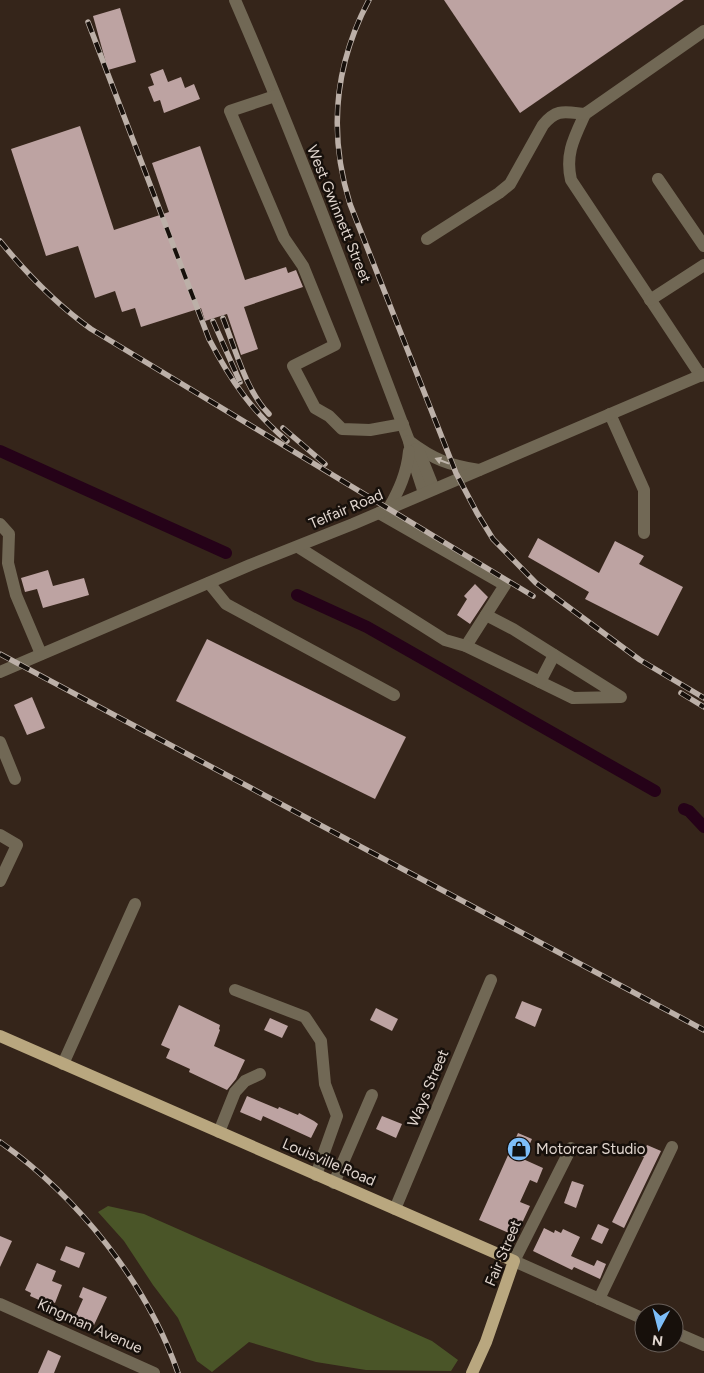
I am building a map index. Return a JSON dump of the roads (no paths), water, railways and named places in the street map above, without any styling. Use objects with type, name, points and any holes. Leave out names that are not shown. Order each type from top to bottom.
[{"type":"main road","name":"Louisville Road","points":[[0,1036],[514,1261]]},
{"type":"main road","name":"Fair Street","points":[[472,1373],[486,1342],[514,1261]]},
{"type":"street","name":"West Gwinnett Street","points":[[235,0],[275,96],[410,442],[412,456],[429,491]]},
{"type":"street","points":[[702,375],[571,180],[568,166],[570,147],[585,114],[704,31]]},
{"type":"street","points":[[275,96],[230,111],[284,238],[303,266],[335,345],[293,366],[315,408],[329,416],[342,429],[370,430],[403,424]]},
{"type":"street","points":[[427,239],[510,184],[543,125],[550,117],[559,112],[585,114]]},
{"type":"street","points":[[658,179],[704,246]]},
{"type":"street","points":[[650,300],[704,265]]},
{"type":"street","name":"Telfair Road","points":[[0,672],[702,375]]},
{"type":"street","points":[[610,414],[644,490],[644,534]]},
{"type":"street","points":[[410,442],[428,456],[444,463],[479,470]]},
{"type":"street","points":[[410,442],[404,477],[398,491],[384,511],[505,585],[466,646]]},
{"type":"street","points":[[0,524],[9,534],[8,563],[16,595],[41,654]]},
{"type":"street","points":[[298,547],[445,640],[466,646],[574,698],[621,698],[514,629],[486,615]]},
{"type":"street","points":[[209,583],[226,604],[394,695]]},
{"type":"street","points":[[540,682],[554,655]]},
{"type":"street","points":[[0,742],[15,779]]},
{"type":"street","points":[[0,835],[17,845],[0,881]]},
{"type":"street","points":[[63,1064],[134,904]]},
{"type":"street","name":"Ways Street","points":[[396,1208],[491,980]]},
{"type":"street","points":[[235,990],[305,1017],[321,1041],[325,1084],[337,1116],[316,1175]]},
{"type":"street","points":[[219,1132],[235,1092],[245,1082],[260,1074]]},
{"type":"street","points":[[334,1183],[372,1096]]},
{"type":"street","points":[[599,1299],[672,1147]]},
{"type":"street","name":"Fair Street","points":[[514,1261],[571,1148]]},
{"type":"street","name":"Louisville Road","points":[[514,1261],[634,1315]]},
{"type":"street","name":"Kingman Avenue","points":[[6,1306],[154,1373]]},
{"type":"street","points":[[684,1337],[704,1346]]},
{"type":"waterway","points":[[0,451],[226,553]]},
{"type":"waterway","points":[[297,595],[367,627],[655,791]]},
{"type":"waterway","points":[[684,809],[689,811],[704,827]]},
{"type":"railway","points":[[369,0],[348,50],[338,100],[337,126],[343,178],[350,204],[456,473],[493,539],[536,583],[640,660],[704,698]]},
{"type":"railway","points":[[88,22],[209,339],[225,368],[252,406],[287,441]]},
{"type":"railway","points":[[0,241],[42,288],[91,329],[533,596]]},
{"type":"railway","points":[[223,318],[254,394],[269,414]]},
{"type":"railway","points":[[213,321],[240,382]]},
{"type":"railway","points":[[283,428],[325,464]]},
{"type":"railway","points":[[0,654],[704,1030]]},
{"type":"railway","points":[[681,693],[704,707]]},
{"type":"railway","points":[[0,1142],[29,1164],[56,1189],[107,1244],[129,1275],[148,1307],[165,1339],[178,1373]]},
{"type":"place","name":"Motorcar Studio","points":[[519,1149]]}]
